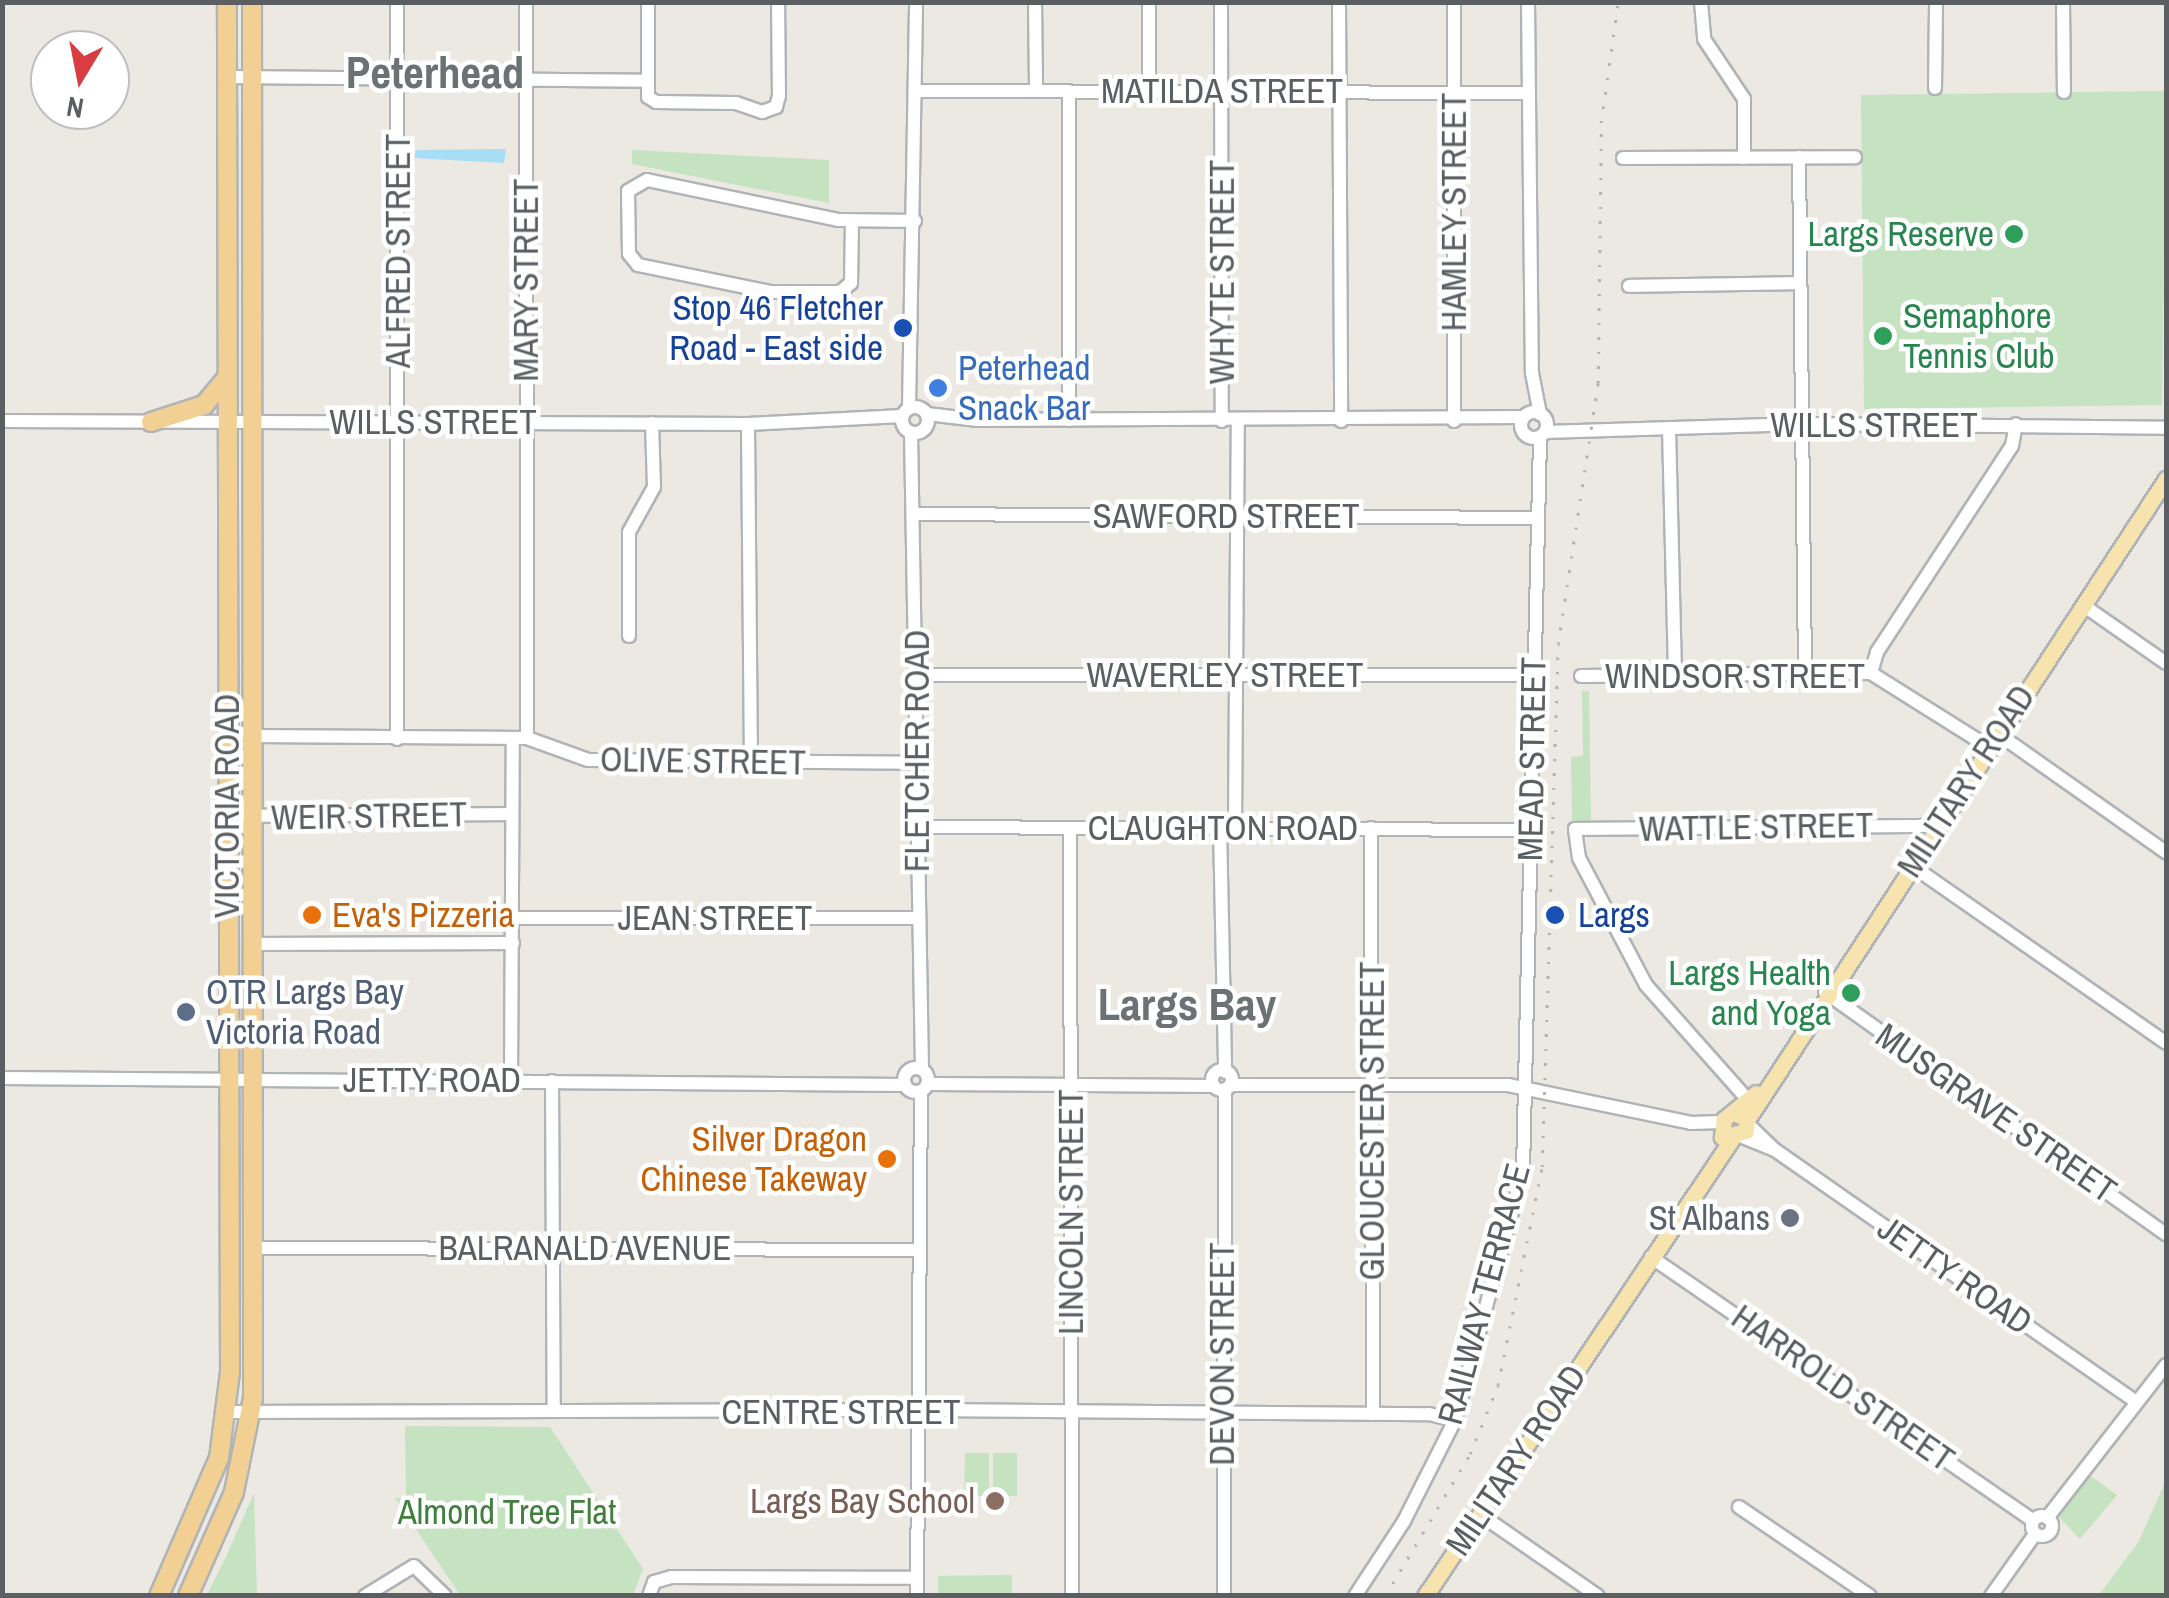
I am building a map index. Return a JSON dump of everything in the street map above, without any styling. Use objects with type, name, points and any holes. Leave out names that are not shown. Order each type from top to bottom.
[{"type":"highway","name":"VICTORIA ROAD","points":[[159,1596],[194,1526],[227,1412],[227,2]]},
{"type":"highway","name":"VICTORIA ROAD","points":[[188,1596],[234,1492],[251,1412],[257,944],[252,2]]},
{"type":"highway","points":[[152,422],[204,405],[227,378]]},
{"type":"main road","name":"MILITARY ROAD","points":[[1733,1128],[2166,479]]},
{"type":"main road","name":"MILITARY ROAD","points":[[1425,1596],[1707,1174],[1748,1100],[1766,1083]]},
{"type":"street","name":"ALFRED STREET","points":[[396,2],[397,738]]},
{"type":"street","name":"MARY STREET","points":[[511,1080],[512,814],[520,738],[527,422],[526,2]]},
{"type":"street","points":[[648,2],[648,96],[656,102],[736,103],[762,112],[776,107],[778,2]]},
{"type":"street","name":"FLETCHER ROAD","points":[[916,2],[918,1596]]},
{"type":"street","points":[[1035,2],[1036,89]]},
{"type":"street","points":[[1148,90],[1149,2]]},
{"type":"street","name":"WHYTE STREET","points":[[1221,2],[1222,421]]},
{"type":"street","points":[[1339,2],[1341,421]]},
{"type":"street","name":"HAMLEY STREET","points":[[1454,2],[1454,422]]},
{"type":"street","name":"MEAD STREET","points":[[1526,1089],[1535,518],[1528,2]]},
{"type":"street","points":[[1701,2],[1704,39],[1744,100],[1744,158]]},
{"type":"street","points":[[1936,2],[1936,88]]},
{"type":"street","points":[[2063,2],[2064,92]]},
{"type":"street","points":[[227,77],[648,81]]},
{"type":"street","name":"MATILDA STREET","points":[[916,90],[1528,92]]},
{"type":"street","points":[[1069,420],[1070,90]]},
{"type":"street","points":[[1623,158],[1855,156]]},
{"type":"street","points":[[1799,157],[1805,672]]},
{"type":"street","points":[[852,221],[851,283],[840,292],[770,292],[638,265],[628,254],[628,191],[646,180],[852,221],[915,222]]},
{"type":"street","points":[[1628,286],[1799,284]]},
{"type":"street","name":"WILLS STREET","points":[[2,421],[748,424],[978,420],[1478,421],[1582,429],[1800,424],[2166,428]]},
{"type":"street","name":"DEVON STREET","points":[[1224,1596],[1221,1080],[1236,675],[1238,421]]},
{"type":"street","points":[[629,636],[629,532],[654,487],[652,423]]},
{"type":"street","points":[[748,424],[750,762]]},
{"type":"street","points":[[1871,673],[1876,652],[2012,446],[2016,424]]},
{"type":"street","points":[[1670,428],[1675,675]]},
{"type":"street","name":"SAWFORD STREET","points":[[916,514],[1535,518]]},
{"type":"street","points":[[2083,605],[2166,663]]},
{"type":"street","name":"WINDSOR STREET","points":[[1581,676],[1871,673],[1992,740],[2166,852]]},
{"type":"street","name":"WAVERLEY STREET","points":[[916,675],[1534,675]]},
{"type":"street","name":"OLIVE STREET","points":[[254,736],[520,738],[588,760],[916,763]]},
{"type":"street","name":"WEIR STREET","points":[[227,816],[512,814]]},
{"type":"street","name":"WATTLE STREET","points":[[1748,1100],[1646,985],[1579,858],[1575,829],[1936,826]]},
{"type":"street","name":"CLAUGHTON ROAD","points":[[916,827],[1529,830]]},
{"type":"street","name":"GLOUCESTER STREET","points":[[1371,828],[1373,1414]]},
{"type":"street","name":"LINCOLN STREET","points":[[1070,829],[1072,1596]]},
{"type":"street","points":[[1910,865],[2166,1043]]},
{"type":"street","name":"JEAN STREET","points":[[514,918],[917,918]]},
{"type":"street","points":[[257,944],[513,943]]},
{"type":"street","name":"MUSGRAVE STREET","points":[[1825,992],[2166,1234]]},
{"type":"street","name":"JETTY ROAD","points":[[2,1078],[862,1083],[916,1080],[970,1084],[1188,1084],[1221,1080],[1526,1089],[1733,1128],[1775,1150],[2135,1401]]},
{"type":"street","points":[[552,1081],[554,1412]]},
{"type":"street","name":"RAILWAY TERRACE","points":[[1355,1596],[1404,1521],[1454,1420],[1523,1171],[1526,1089]]},
{"type":"street","name":"BALRANALD AVENUE","points":[[255,1248],[916,1250]]},
{"type":"street","name":"HARROLD STREET","points":[[1651,1257],[2038,1524]]},
{"type":"street","points":[[1992,1596],[2038,1524],[2166,1365]]},
{"type":"street","name":"CENTRE STREET","points":[[227,1412],[1222,1413],[1373,1414],[1454,1420]]},
{"type":"street","points":[[1739,1507],[1870,1596]]},
{"type":"street","points":[[1480,1515],[1598,1596]]},
{"type":"street","points":[[365,1596],[414,1566],[445,1596]]},
{"type":"street","points":[[650,1596],[654,1582],[671,1577],[918,1578]]},
{"type":"green space","name":"Largs Reserve","points":[[2166,91],[2162,405],[1864,409],[1861,95]]},
{"type":"green space","points":[[632,150],[829,160],[829,203],[632,164]]},
{"type":"green space","points":[[1582,691],[1589,691],[1591,822],[1572,822],[1571,757],[1583,756]]},
{"type":"green space","name":"Almond Tree Flat","points":[[405,1426],[550,1427],[643,1569],[633,1595],[460,1595],[395,1498],[406,1499]]},
{"type":"green space","points":[[965,1453],[989,1453],[989,1496],[964,1496]]},
{"type":"green space","points":[[993,1453],[1017,1453],[1017,1496],[993,1496]]},
{"type":"green space","points":[[2088,1474],[2117,1495],[2080,1539],[2059,1517]]},
{"type":"green space","points":[[2166,1480],[2166,1595],[2099,1595],[2139,1541]]},
{"type":"green space","points":[[254,1493],[257,1595],[207,1595],[224,1561]]},
{"type":"green space","points":[[1012,1575],[1012,1595],[938,1595],[938,1576]]},
{"type":"water","points":[[506,149],[504,163],[414,158],[416,150]]},
{"type":"railway","points":[[1385,1596],[1470,1454],[1498,1385],[1542,1167],[1558,644],[1598,383],[1601,123],[1618,2]]},
{"type":"place","name":"Largs Reserve","points":[[2014,234]]},
{"type":"place","name":"Stop 46 Fletcher Road - East side","points":[[903,328]]},
{"type":"place","name":"Semaphore Tennis Club","points":[[1883,336]]},
{"type":"place","name":"Peterhead Snack Bar","points":[[938,388]]},
{"type":"place","name":"Eva's Pizzeria","points":[[312,915]]},
{"type":"place","name":"Largs","points":[[1555,915]]},
{"type":"place","name":"Largs Health and Yoga","points":[[1851,993]]},
{"type":"place","name":"OTR Largs Bay Victoria Road","points":[[186,1012]]},
{"type":"place","name":"Silver Dragon Chinese Takeway","points":[[887,1159]]},
{"type":"place","name":"St Albans","points":[[1790,1218]]},
{"type":"place","name":"Largs Bay School","points":[[995,1501]]},
{"type":"district","name":"Peterhead","points":[[435,72]]},
{"type":"district","name":"Largs Bay","points":[[1187,1004]]}]
